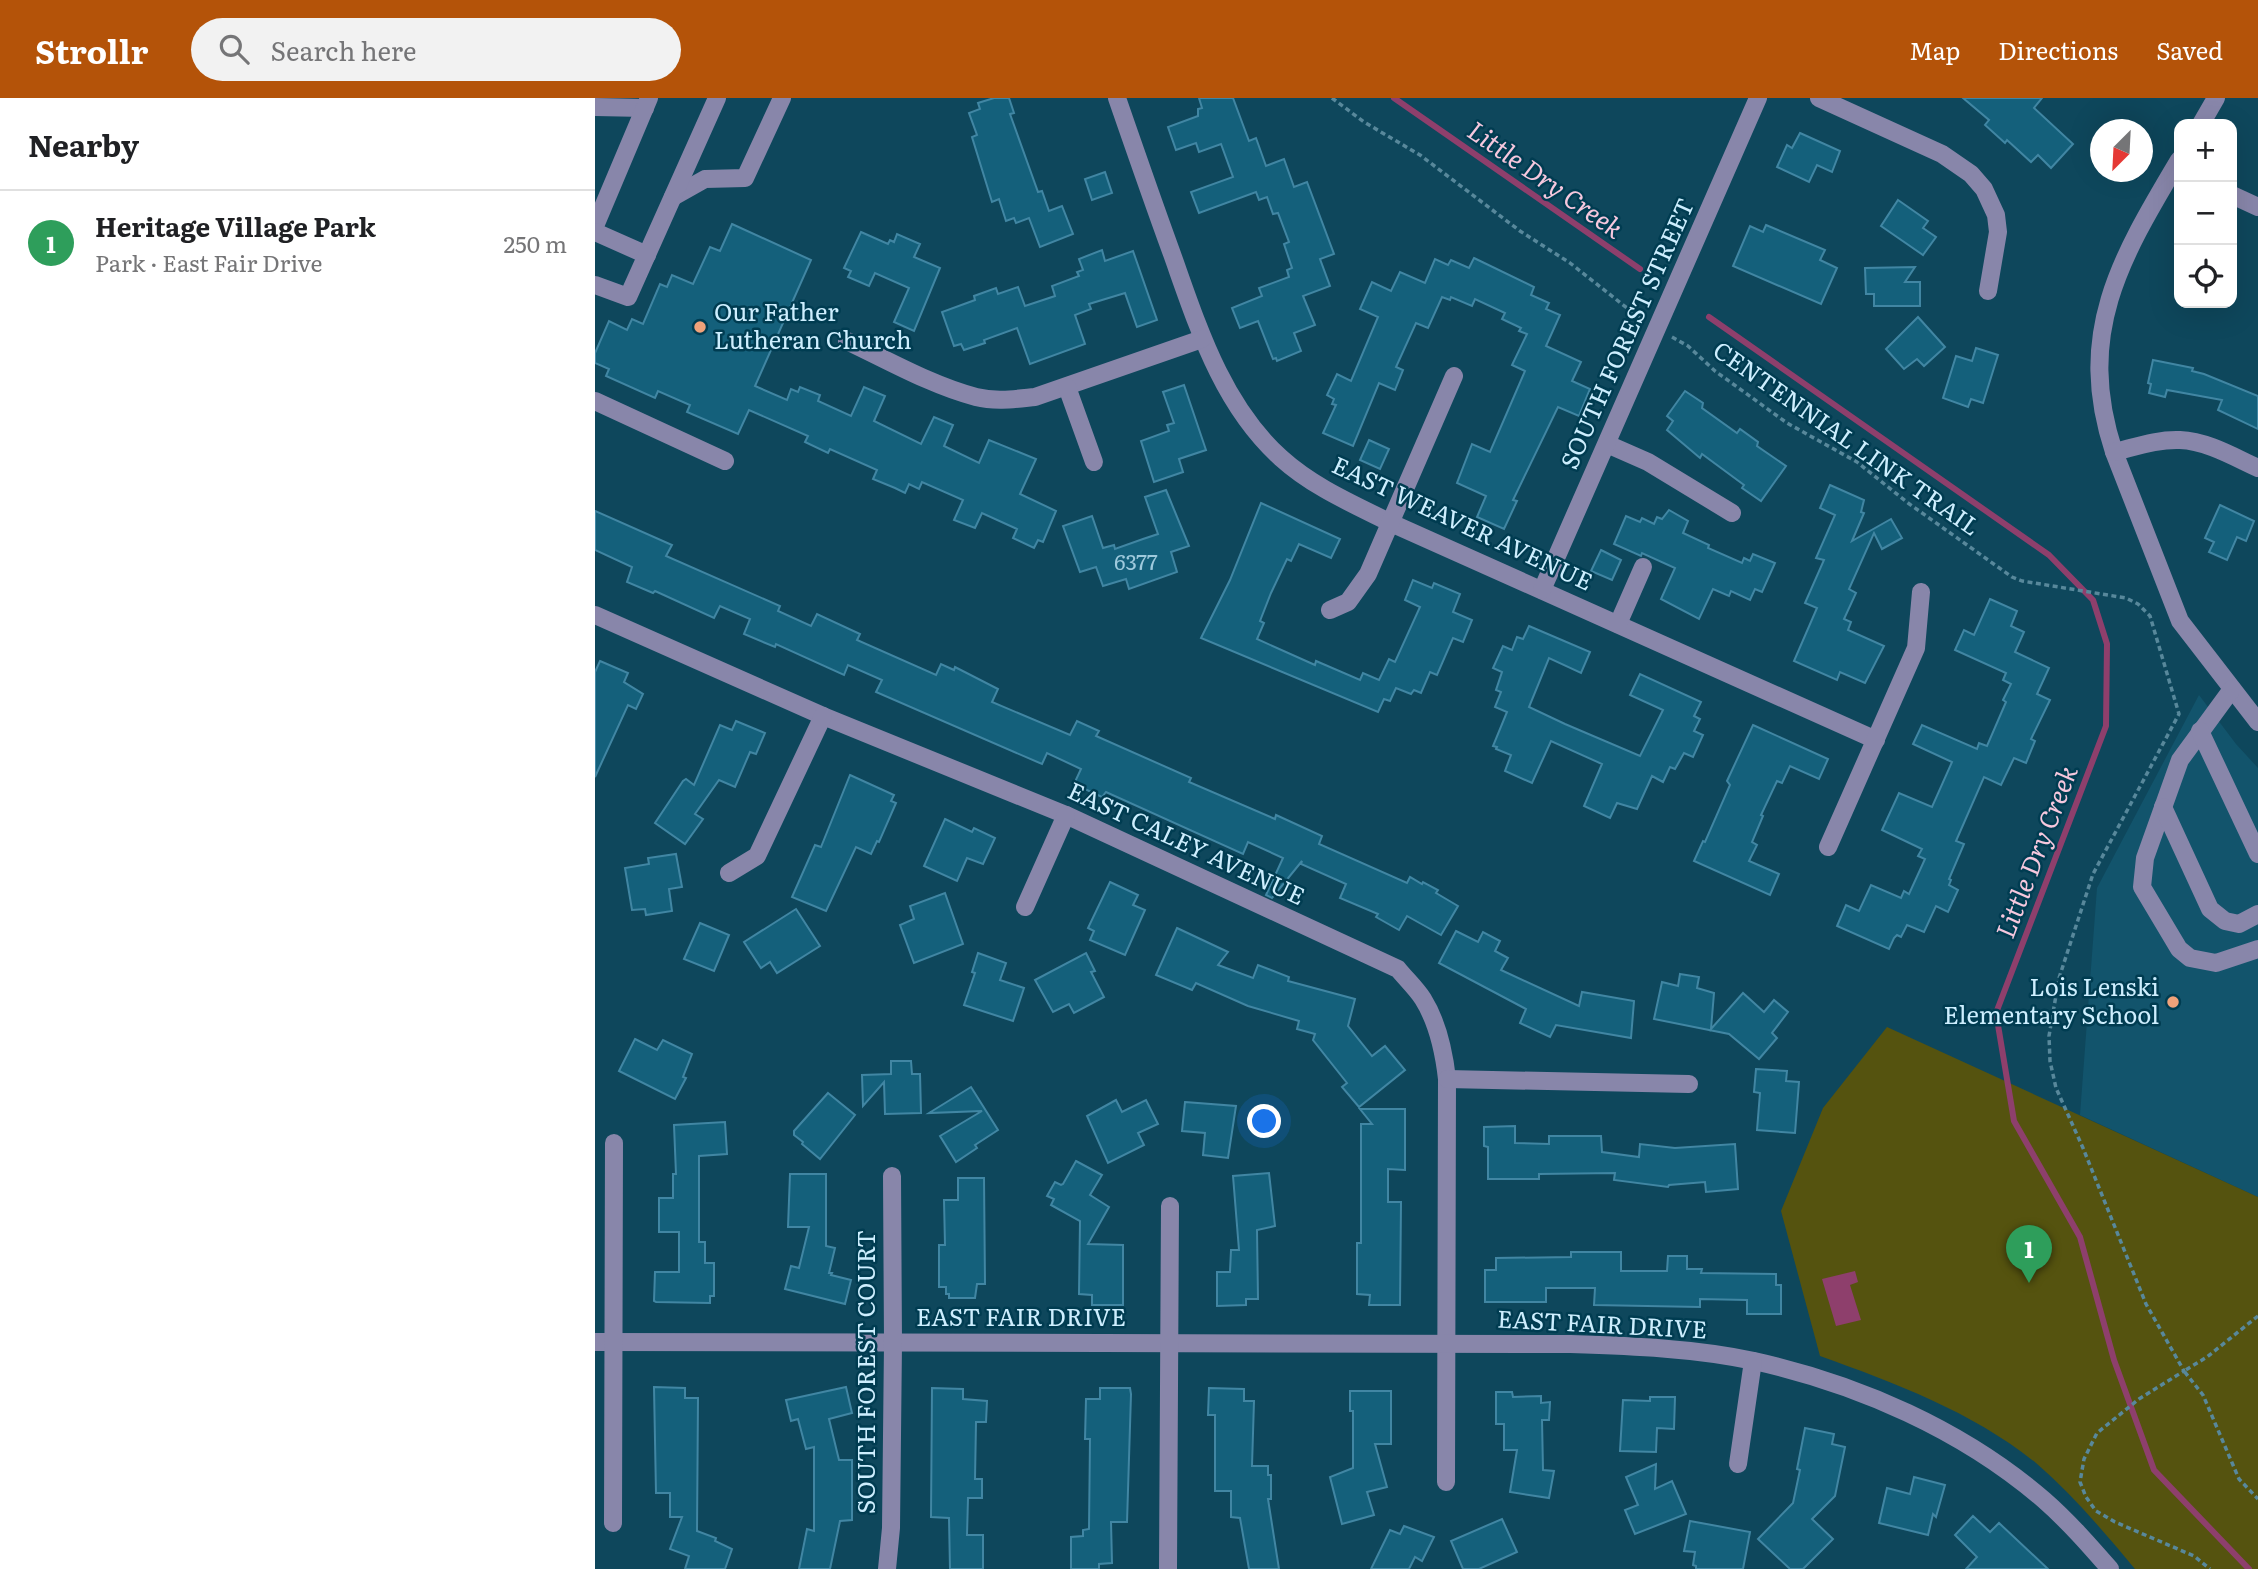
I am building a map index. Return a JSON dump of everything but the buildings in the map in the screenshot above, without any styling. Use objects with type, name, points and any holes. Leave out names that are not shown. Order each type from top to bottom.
[{"type":"street","points":[[595,285],[628,297],[717,98]]},
{"type":"street","points":[[673,197],[705,179],[745,178],[782,98]]},
{"type":"street","name":"EAST WEAVER AVENUE","points":[[1117,98],[1202,339],[1231,397],[1272,449],[1306,478],[1335,496],[1391,523],[1876,740]]},
{"type":"street","name":"SOUTH FOREST STREET","points":[[1542,590],[1758,98]]},
{"type":"street","points":[[1819,98],[1942,154],[1971,174],[1984,188],[1996,215],[1998,232],[1988,291]]},
{"type":"street","points":[[2204,119],[2216,98]]},
{"type":"street","points":[[595,107],[646,101],[595,226]]},
{"type":"street","points":[[2174,174],[2122,262],[2106,308],[2100,348],[2099,384],[2106,426],[2114,452],[2180,621],[2258,722]]},
{"type":"street","points":[[2237,197],[2258,207]]},
{"type":"street","points":[[595,232],[647,255]]},
{"type":"street","points":[[847,341],[939,383],[977,397],[1008,400],[1035,397],[1067,387],[1202,339]]},
{"type":"street","points":[[1330,610],[1348,602],[1368,574],[1454,376]]},
{"type":"street","points":[[1067,387],[1094,463]]},
{"type":"street","points":[[595,401],[725,461]]},
{"type":"street","points":[[2114,452],[2178,439],[2211,446],[2258,468]]},
{"type":"street","points":[[1607,444],[1648,462],[1732,513]]},
{"type":"street","points":[[1618,624],[1643,567]]},
{"type":"street","points":[[1828,847],[1916,648],[1921,592]]},
{"type":"street","name":"EAST CALEY AVENUE","points":[[595,615],[823,716],[1066,815],[1398,969],[1423,999],[1439,1034],[1444,1055],[1447,1079],[1448,1343]]},
{"type":"street","points":[[2232,689],[2180,760],[2145,858],[2142,887],[2179,949],[2199,961],[2216,963],[2258,949]]},
{"type":"street","points":[[729,873],[757,856],[823,716]]},
{"type":"street","points":[[2200,731],[2258,854]]},
{"type":"street","points":[[2163,807],[2210,909],[2225,921],[2239,924],[2258,914]]},
{"type":"street","points":[[1025,907],[1066,815]]},
{"type":"street","points":[[1447,1079],[1689,1084]]},
{"type":"street","points":[[613,1523],[614,1143]]},
{"type":"street","name":"SOUTH FOREST COURT","points":[[887,1569],[891,1528],[892,1176]]},
{"type":"street","points":[[1168,1569],[1170,1206]]},
{"type":"street","name":"EAST FAIR DRIVE","points":[[595,1342],[1448,1343],[1624,1346],[1753,1361],[1875,1399],[1969,1446],[2007,1470],[2045,1501],[2110,1569]]},
{"type":"street","points":[[1446,1482],[1448,1343]]},
{"type":"street","points":[[1738,1464],[1753,1361]]},
{"type":"path","name":"CENTENNIAL LINK TRAIL","points":[[1332,98],[1364,122],[1420,155],[1520,231],[1570,263],[1641,319],[1688,346],[1715,372],[1787,423],[1857,461],[1908,503],[2012,577],[2126,598],[2139,604],[2150,616],[2179,714],[2089,885],[2059,978],[2049,1036],[2050,1061],[2056,1088],[2146,1304],[2183,1371],[2203,1395],[2239,1479],[2258,1499]]},
{"type":"path","points":[[2210,1569],[2194,1556],[2096,1511],[2080,1482],[2084,1459],[2097,1433],[2112,1419],[2150,1391],[2207,1357],[2258,1316]]},
{"type":"shaded area","name":"Lois Lenski Elementary School","points":[[2199,695],[2258,768],[2258,1197],[2080,1115],[2097,888]]},
{"type":"shaded area","points":[[1887,1027],[2258,1197],[2258,1569],[2135,1569],[2063,1488],[2012,1445],[1933,1400],[1820,1356],[1781,1211],[1823,1108]]},
{"type":"shaded area","points":[[1855,1271],[1858,1282],[1850,1285],[1861,1320],[1836,1326],[1822,1279]]},
{"type":"waterway","name":"Little Dry Creek","points":[[1394,98],[1640,269]]},
{"type":"waterway","name":"Little Dry Creek","points":[[1709,317],[2049,555],[2093,600],[2107,644],[2106,726],[1996,1013],[2014,1121],[2080,1237],[2114,1360],[2154,1470],[2249,1569]]},
{"type":"place","name":"Our Father Lutheran Church","points":[[700,327]]},
{"type":"place","name":"Lois Lenski Elementary School","points":[[2173,1002]]},
{"type":"place","name":"Heritage Village Park","points":[[2029,1283]]}]
